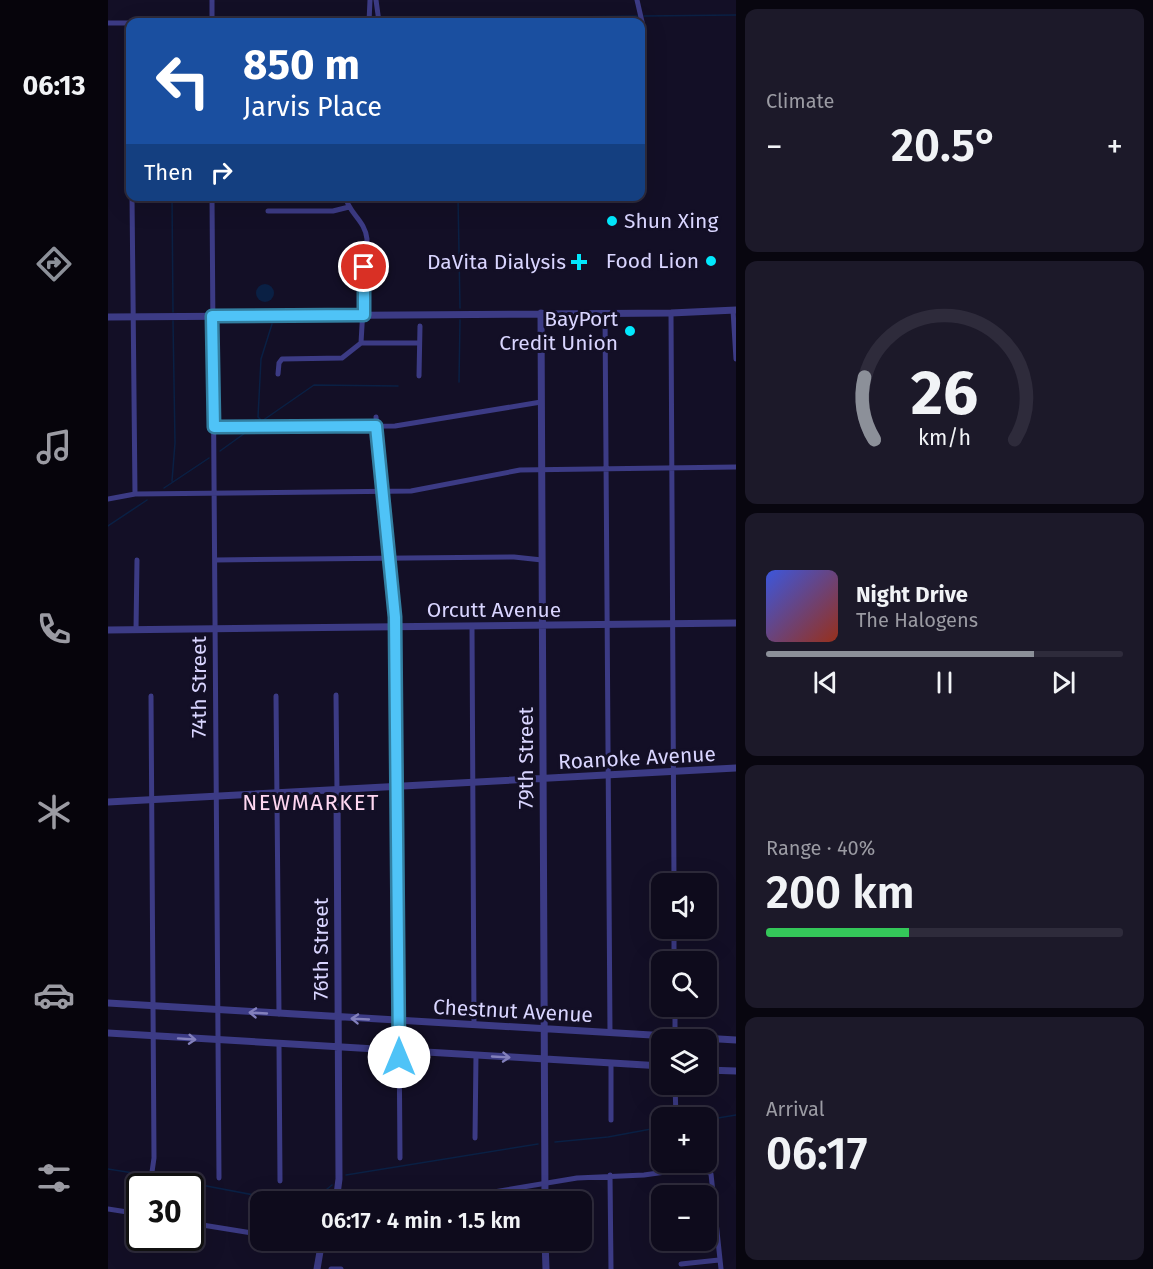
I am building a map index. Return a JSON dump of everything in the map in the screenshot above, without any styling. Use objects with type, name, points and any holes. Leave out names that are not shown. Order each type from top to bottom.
[{"type":"street","points":[[212,0],[212,18]]},
{"type":"street","points":[[369,18],[370,0]]},
{"type":"street","points":[[376,0],[378,18]]},
{"type":"street","points":[[637,0],[641,18]]},
{"type":"street","points":[[108,23],[126,22]]},
{"type":"street","points":[[132,201],[135,495]]},
{"type":"street","name":"74th Street","points":[[212,201],[219,1178]]},
{"type":"street","points":[[347,201],[349,207],[361,220],[366,232],[361,343]]},
{"type":"street","points":[[268,211],[333,211],[349,207]]},
{"type":"street","points":[[108,317],[671,313],[735,310],[736,359]]},
{"type":"street","points":[[605,313],[610,1033]]},
{"type":"street","points":[[671,313],[674,873]]},
{"type":"street","name":"79th Street","points":[[541,314],[545,1191]]},
{"type":"street","points":[[419,376],[420,326]]},
{"type":"street","points":[[278,374],[279,363],[282,359],[342,358],[361,343],[420,343]]},
{"type":"street","points":[[214,427],[395,426],[541,402]]},
{"type":"street","points":[[375,417],[396,627],[400,1158]]},
{"type":"street","points":[[108,499],[135,495],[381,492],[431,489],[493,473],[541,469],[736,467]]},
{"type":"street","points":[[215,560],[514,557],[542,560]]},
{"type":"street","points":[[136,630],[137,560]]},
{"type":"street","name":"Orcutt Avenue","points":[[108,630],[673,626],[736,623]]},
{"type":"street","points":[[472,627],[474,1025]]},
{"type":"street","name":"76th Street","points":[[336,695],[338,1191]]},
{"type":"street","points":[[151,696],[154,1158],[152,1173]]},
{"type":"street","points":[[276,696],[279,1014]]},
{"type":"street","name":"Roanoke Avenue","points":[[108,802],[609,777],[736,768]]},
{"type":"street","name":"Chestnut Avenue","points":[[108,1003],[651,1036]]},
{"type":"street","points":[[108,1033],[279,1045],[651,1065]]},
{"type":"street","name":"Chestnut Avenue","points":[[717,1039],[736,1040]]},
{"type":"street","points":[[279,1045],[280,1181]]},
{"type":"street","points":[[475,1138],[476,1056]]},
{"type":"street","points":[[611,1063],[611,1120]]},
{"type":"street","points":[[717,1070],[736,1071]]},
{"type":"street","points":[[502,1191],[610,1176],[660,1173]]},
{"type":"street","points":[[710,1173],[721,1269]]},
{"type":"street","points":[[610,1176],[611,1269]]},
{"type":"street","points":[[108,1209],[126,1212]]},
{"type":"street","points":[[204,1225],[250,1233]]},
{"type":"street","points":[[317,1269],[320,1251]]},
{"type":"street","points":[[545,1251],[546,1269]]},
{"type":"street","points":[[681,1264],[720,1260]]},
{"type":"street","points":[[332,1269],[341,1269]]},
{"type":"water","points":[[265,284],[271,287],[274,293],[271,299],[265,302],[259,299],[256,293],[259,287]]},
{"type":"waterway","points":[[644,16],[736,15]]},
{"type":"waterway","points":[[569,17],[639,16]]},
{"type":"waterway","points":[[517,18],[543,17]]},
{"type":"waterway","points":[[172,201],[173,312]]},
{"type":"waterway","points":[[458,201],[460,308]]},
{"type":"waterway","points":[[459,382],[460,320]]},
{"type":"waterway","points":[[172,481],[175,443],[173,321]]},
{"type":"waterway","points":[[272,324],[261,359],[258,417],[262,421],[314,385],[398,386]]},
{"type":"waterway","points":[[220,451],[245,433]]},
{"type":"waterway","points":[[164,488],[209,458]]},
{"type":"waterway","points":[[108,526],[147,500]]},
{"type":"waterway","points":[[717,1118],[736,1115]]},
{"type":"waterway","points":[[555,1142],[608,1137],[651,1129]]},
{"type":"waterway","points":[[346,1175],[538,1144]]},
{"type":"waterway","points":[[108,1169],[133,1173]]},
{"type":"waterway","points":[[325,1191],[332,1185]]},
{"type":"waterway","points":[[204,1186],[250,1194]]},
{"type":"place","name":"Shun Xing","points":[[612,221]]},
{"type":"place","name":"Food Lion","points":[[711,261]]},
{"type":"place","name":"DaVita Dialysis","points":[[579,262]]},
{"type":"place","name":"BayPort Credit Union","points":[[630,331]]},
{"type":"district","name":"NEWMARKET","points":[[311,802]]},
{"type":"route","points":[[364,267],[364,315],[212,316],[214,427],[376,426],[395,617],[399,1057]]}]
